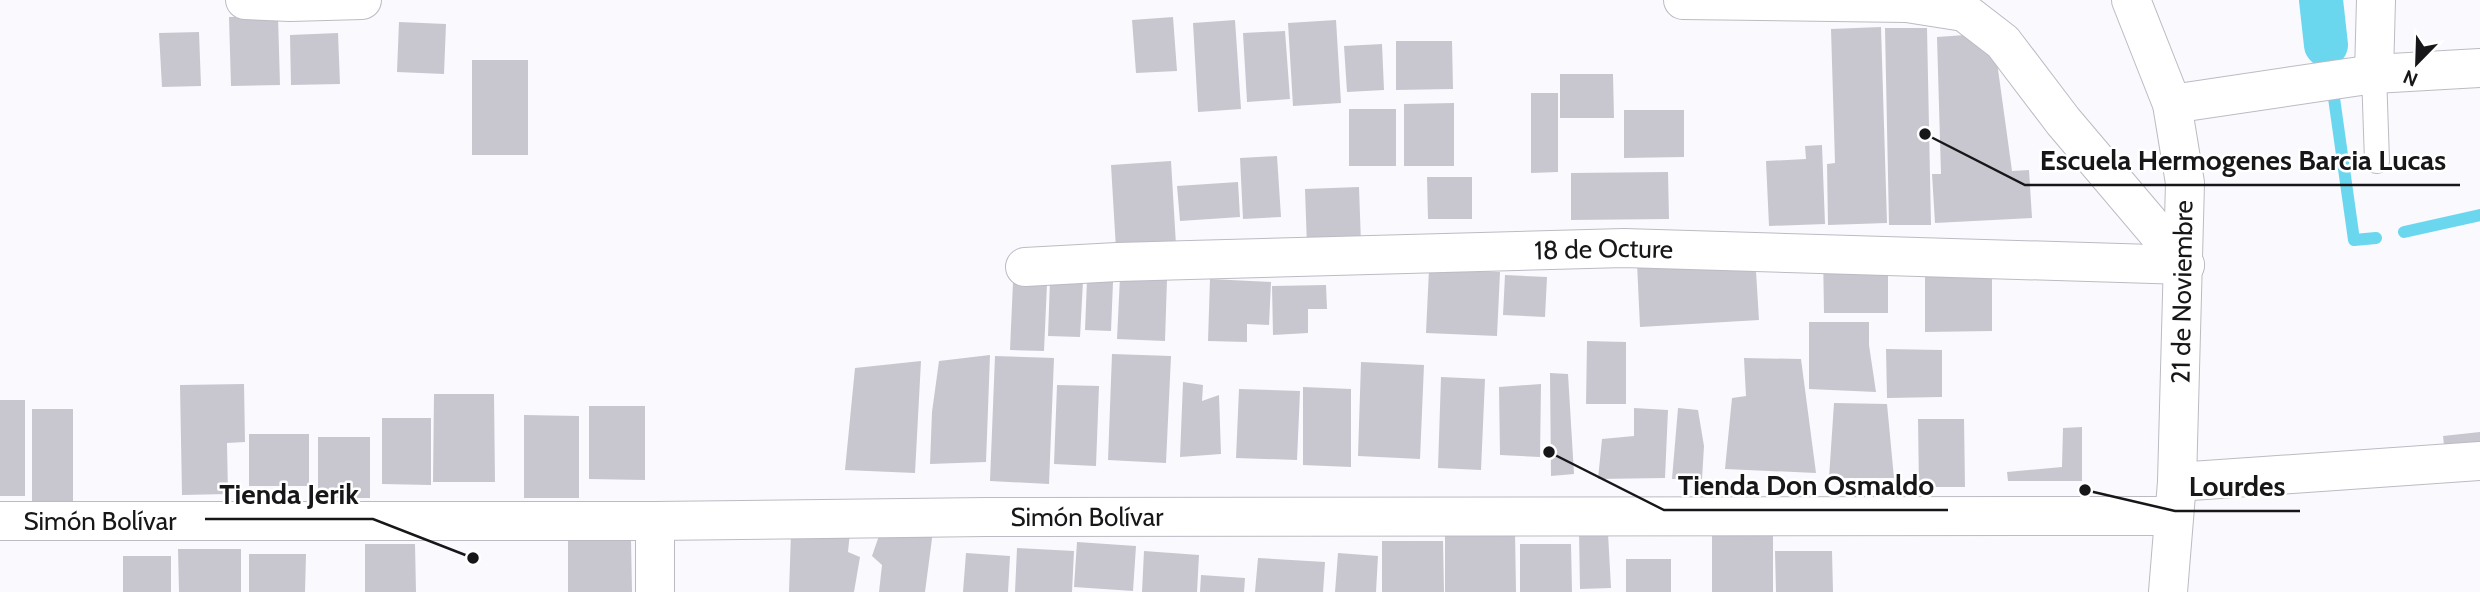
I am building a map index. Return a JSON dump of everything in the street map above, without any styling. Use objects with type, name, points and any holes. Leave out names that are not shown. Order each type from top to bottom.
[{"type":"street","points":[[245,0],[362,0]]},
{"type":"street","points":[[1683,0],[1907,3],[1964,12],[2003,42],[2063,121],[2185,265]]},
{"type":"street","name":"21 de Noviembre","points":[[2131,0],[2172,104],[2185,183],[2185,265],[2175,499],[2168,592]]},
{"type":"street","points":[[2374,74],[2376,0]]},
{"type":"street","points":[[2172,104],[2374,74],[2480,68]]},
{"type":"street","name":"18 de Octure","points":[[1025,267],[1624,248],[2185,265]]},
{"type":"street","name":"Simón Bolívar","points":[[0,521],[655,521],[2175,499],[2480,461]]},
{"type":"street","points":[[655,521],[655,592]]},
{"type":"lane","points":[[2374,74],[2377,161]]},
{"type":"building","points":[[278,16],[280,85],[231,86],[229,17]]},
{"type":"building","points":[[1173,17],[1177,71],[1136,73],[1132,20]]},
{"type":"building","points":[[1235,20],[1241,109],[1198,112],[1193,23]]},
{"type":"building","points":[[1336,20],[1341,103],[1293,106],[1288,23]]},
{"type":"building","points":[[399,22],[446,24],[444,74],[397,72]]},
{"type":"building","points":[[1881,27],[1887,223],[1828,225],[1827,164],[1835,163],[1831,29]]},
{"type":"building","points":[[1885,28],[1927,28],[1931,225],[1889,225]]},
{"type":"building","points":[[1285,31],[1290,99],[1247,102],[1243,33]]},
{"type":"building","points":[[199,32],[201,86],[162,87],[159,33]]},
{"type":"building","points":[[338,33],[340,84],[291,85],[290,35]]},
{"type":"building","points":[[1965,35],[1997,62],[2012,171],[2029,170],[2032,218],[1935,223],[1932,174],[1941,174],[1937,37]]},
{"type":"building","points":[[1396,41],[1452,41],[1453,89],[1396,90]]},
{"type":"building","points":[[1382,44],[1384,90],[1347,92],[1344,46]]},
{"type":"building","points":[[472,60],[528,60],[528,155],[472,155]]},
{"type":"building","points":[[1560,74],[1613,74],[1614,118],[1560,118]]},
{"type":"building","points":[[1531,93],[1558,93],[1558,172],[1531,173]]},
{"type":"building","points":[[1454,103],[1454,166],[1404,166],[1404,104]]},
{"type":"building","points":[[1349,109],[1396,109],[1396,166],[1349,166]]},
{"type":"building","points":[[1624,110],[1684,110],[1684,157],[1624,158]]},
{"type":"building","points":[[1822,145],[1825,224],[1769,226],[1766,161],[1806,159],[1805,146]]},
{"type":"building","points":[[1277,156],[1281,217],[1243,219],[1240,158]]},
{"type":"building","points":[[1171,161],[1176,245],[1116,249],[1111,165]]},
{"type":"building","points":[[1668,172],[1669,219],[1571,220],[1571,173]]},
{"type":"building","points":[[1427,177],[1472,177],[1472,219],[1428,219]]},
{"type":"building","points":[[1238,182],[1240,217],[1180,221],[1177,186]]},
{"type":"building","points":[[1359,187],[1361,244],[1307,246],[1305,189]]},
{"type":"building","points":[[1823,252],[1888,252],[1888,313],[1824,313]]},
{"type":"building","points":[[1925,254],[1992,254],[1992,331],[1925,332]]},
{"type":"building","points":[[1755,255],[1759,320],[1640,327],[1637,263]]},
{"type":"building","points":[[1429,269],[1500,272],[1497,336],[1426,333]]},
{"type":"building","points":[[1505,275],[1547,277],[1545,317],[1503,315]]},
{"type":"building","points":[[1120,277],[1167,279],[1165,341],[1117,339]]},
{"type":"building","points":[[1210,279],[1271,282],[1269,325],[1247,324],[1247,342],[1208,341]]},
{"type":"building","points":[[1050,280],[1083,281],[1080,337],[1048,336]]},
{"type":"building","points":[[1087,280],[1113,282],[1111,331],[1085,330]]},
{"type":"building","points":[[1013,282],[1047,284],[1044,351],[1010,350]]},
{"type":"building","points":[[1326,285],[1327,309],[1308,309],[1308,333],[1273,335],[1272,286]]},
{"type":"building","points":[[1809,322],[1869,322],[1869,345],[1876,392],[1809,389]]},
{"type":"building","points":[[1587,341],[1626,342],[1626,404],[1586,404]]},
{"type":"building","points":[[1886,349],[1942,350],[1942,397],[1887,398]]},
{"type":"building","points":[[1112,354],[1171,356],[1166,463],[1108,460]]},
{"type":"building","points":[[990,355],[986,462],[930,464],[932,412],[939,361]]},
{"type":"building","points":[[995,356],[1054,358],[1049,484],[990,481]]},
{"type":"building","points":[[1744,358],[1801,359],[1816,473],[1725,469],[1732,398],[1746,396]]},
{"type":"building","points":[[921,361],[915,473],[845,470],[855,368]]},
{"type":"building","points":[[1361,362],[1424,365],[1420,459],[1358,456]]},
{"type":"building","points":[[1550,373],[1568,374],[1574,474],[1551,476]]},
{"type":"building","points":[[1441,377],[1485,379],[1481,470],[1438,468]]},
{"type":"building","points":[[1183,382],[1203,385],[1202,401],[1219,395],[1221,454],[1180,457]]},
{"type":"building","points":[[244,384],[245,442],[227,443],[228,494],[182,495],[180,385]]},
{"type":"building","points":[[1541,384],[1540,457],[1500,455],[1499,387]]},
{"type":"building","points":[[1057,385],[1099,386],[1096,466],[1054,464]]},
{"type":"building","points":[[1303,387],[1351,389],[1351,467],[1303,465]]},
{"type":"building","points":[[1239,389],[1300,391],[1297,460],[1236,458]]},
{"type":"building","points":[[434,394],[494,394],[495,482],[433,482]]},
{"type":"building","points":[[0,400],[25,400],[25,496],[0,496]]},
{"type":"building","points":[[1834,403],[1887,404],[1894,478],[1829,478]]},
{"type":"building","points":[[589,406],[645,406],[645,480],[589,479]]},
{"type":"building","points":[[1634,408],[1668,410],[1665,478],[1598,479],[1602,439],[1634,436]]},
{"type":"building","points":[[1678,408],[1698,410],[1704,446],[1702,479],[1672,479]]},
{"type":"building","points":[[32,409],[73,409],[73,507],[32,507]]},
{"type":"building","points":[[524,415],[579,416],[579,498],[524,498]]},
{"type":"building","points":[[382,418],[431,418],[431,485],[382,484]]},
{"type":"building","points":[[1918,419],[1964,419],[1965,487],[1919,487]]},
{"type":"building","points":[[2082,427],[2082,481],[2008,481],[2007,472],[2062,467],[2063,428]]},
{"type":"building","points":[[2480,432],[2480,451],[2445,454],[2443,436]]},
{"type":"building","points":[[249,434],[309,434],[309,486],[249,486]]},
{"type":"building","points":[[318,437],[370,437],[370,498],[318,498]]},
{"type":"building","points":[[881,530],[933,531],[925,592],[879,592],[882,565],[872,556]]},
{"type":"building","points":[[850,532],[848,552],[860,557],[854,592],[789,592],[791,533]]},
{"type":"building","points":[[1445,532],[1515,532],[1516,592],[1445,592]]},
{"type":"building","points":[[1579,532],[1608,533],[1611,588],[1580,589]]},
{"type":"building","points":[[1712,533],[1773,533],[1773,592],[1712,592]]},
{"type":"building","points":[[568,540],[631,540],[632,592],[568,592]]},
{"type":"building","points":[[1382,541],[1443,541],[1444,592],[1382,592]]},
{"type":"building","points":[[1077,542],[1136,546],[1133,591],[1074,587]]},
{"type":"building","points":[[365,544],[415,544],[416,592],[365,592]]},
{"type":"building","points":[[1520,544],[1571,544],[1572,592],[1520,592]]},
{"type":"building","points":[[1017,548],[1074,551],[1072,592],[1015,592]]},
{"type":"building","points":[[178,549],[241,549],[241,592],[179,592]]},
{"type":"building","points":[[1144,551],[1199,555],[1197,592],[1142,592]]},
{"type":"building","points":[[1775,551],[1832,551],[1833,592],[1776,592]]},
{"type":"building","points":[[966,553],[1010,556],[1008,592],[963,592]]},
{"type":"building","points":[[1338,553],[1378,556],[1376,592],[1335,592]]},
{"type":"building","points":[[249,554],[306,554],[305,592],[249,592]]},
{"type":"building","points":[[123,556],[171,556],[171,592],[123,592]]},
{"type":"building","points":[[1258,558],[1325,562],[1323,592],[1255,592]]},
{"type":"building","points":[[1626,559],[1671,559],[1671,592],[1626,592]]},
{"type":"building","points":[[1201,575],[1245,578],[1244,592],[1200,592]]},
{"type":"waterway","points":[[2321,0],[2326,45]]},
{"type":"waterway","points":[[2334,98],[2354,240],[2376,238]]},
{"type":"waterway","points":[[2404,232],[2480,215]]},
{"type":"place","name":"Escuela Hermogenes Barcia Lucas","points":[[1925,134]]},
{"type":"place","name":"Tienda Don Osmaldo","points":[[1549,452]]},
{"type":"place","name":"Lourdes","points":[[2085,490]]},
{"type":"place","name":"Tienda Jerik","points":[[473,558]]}]
